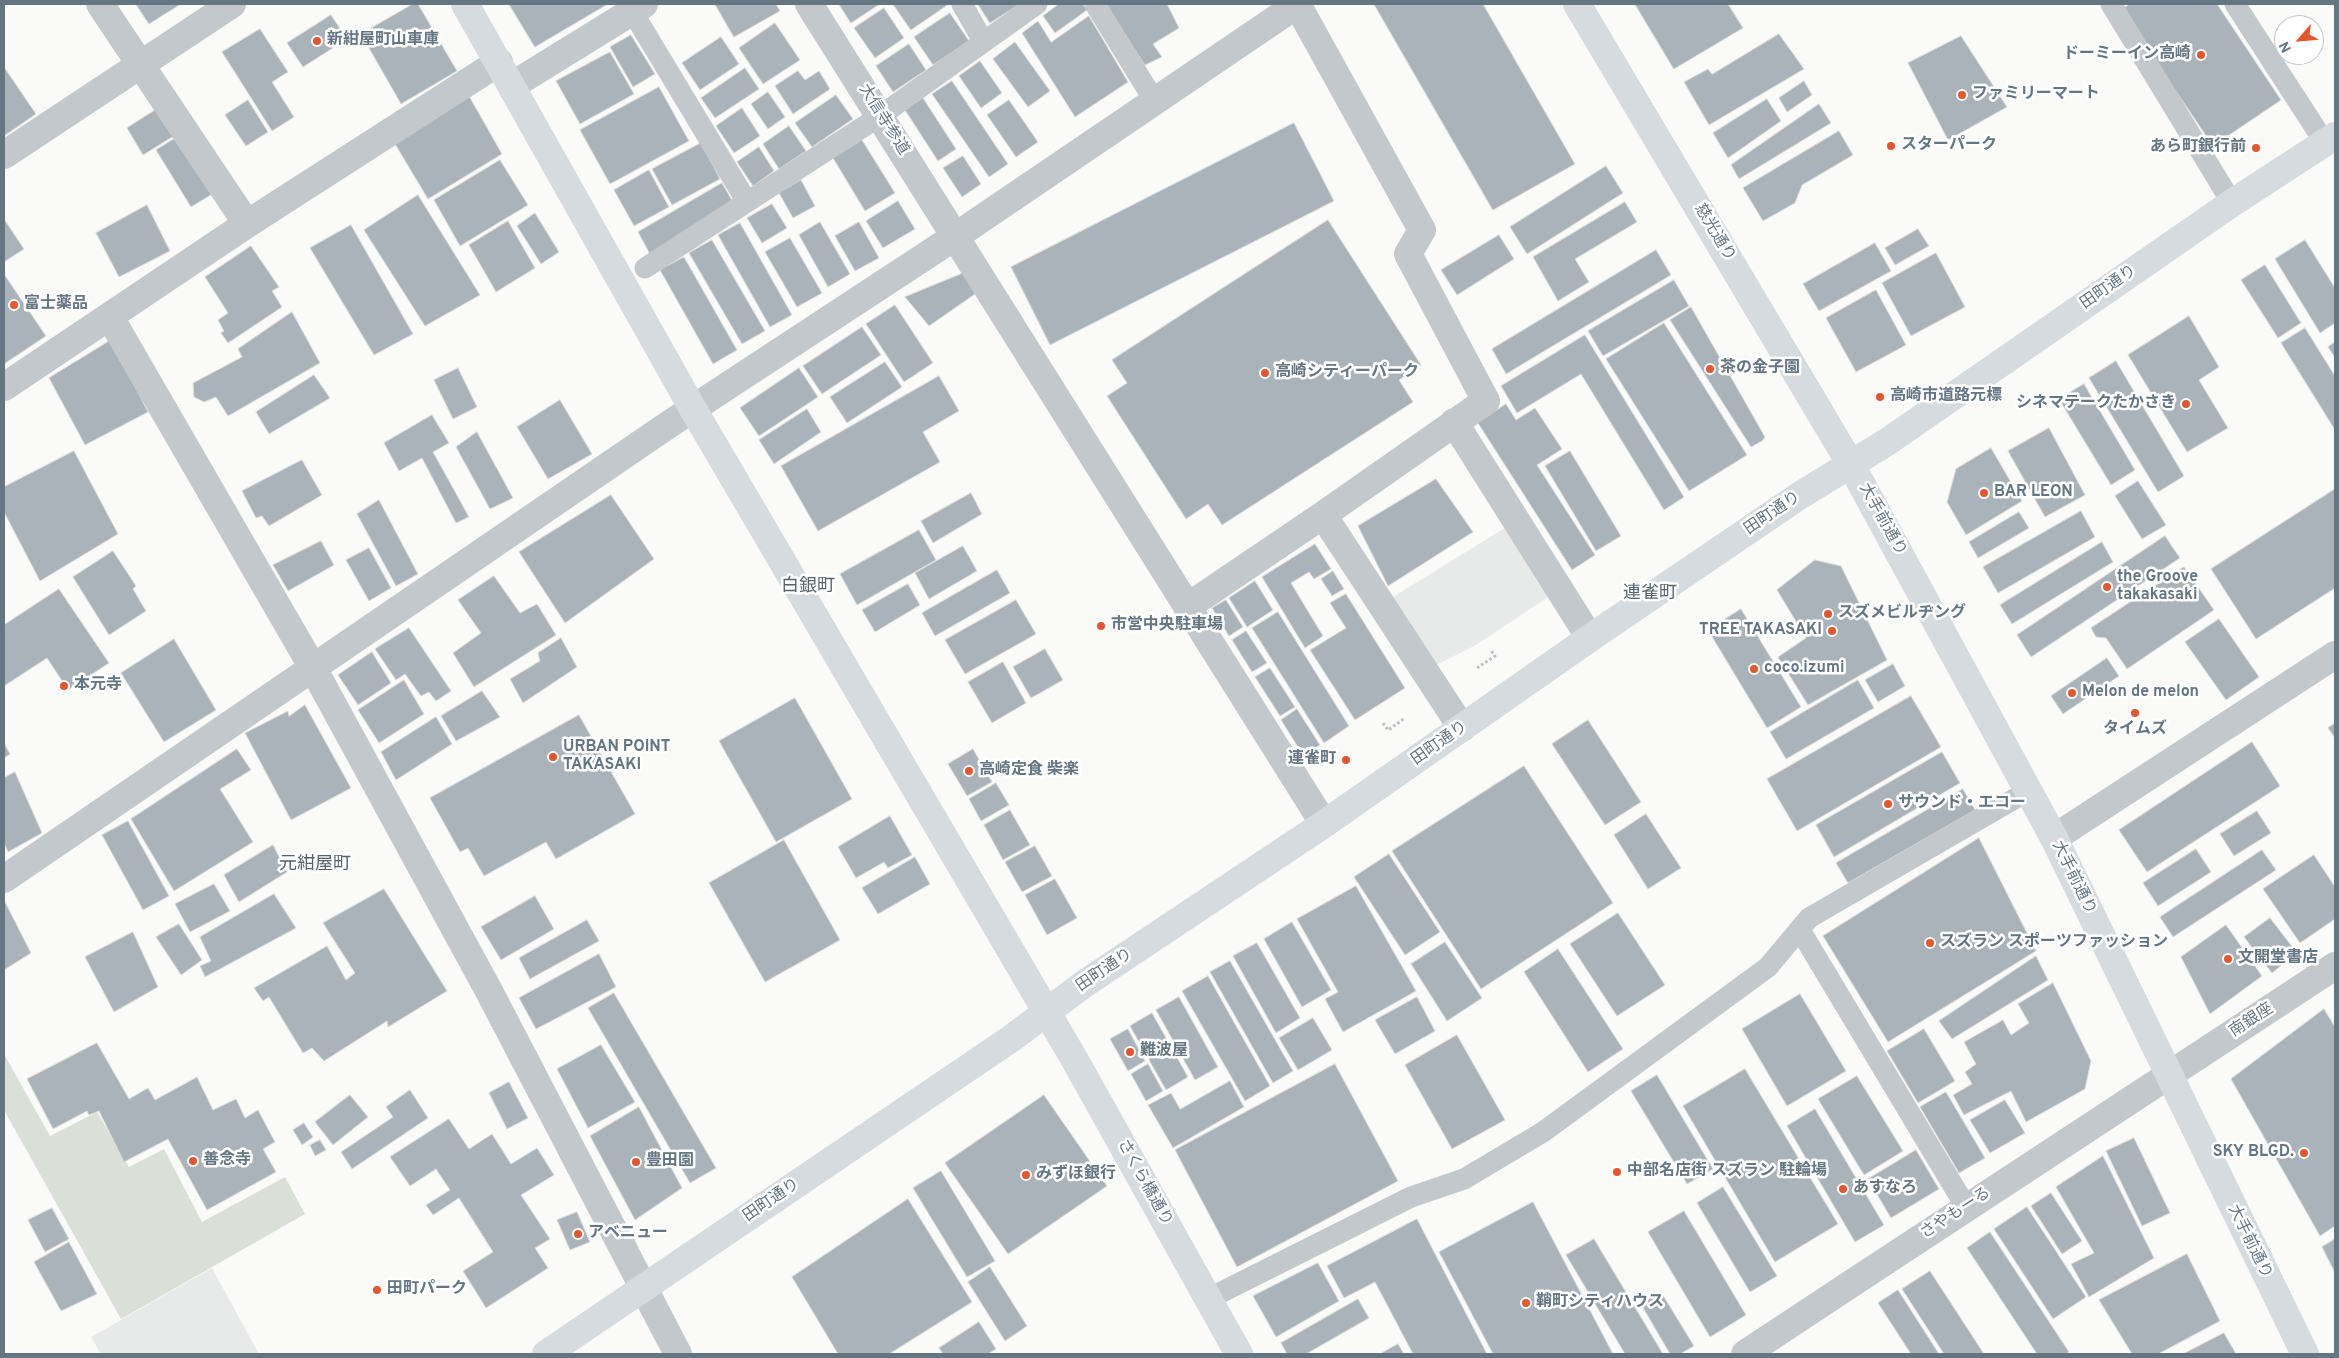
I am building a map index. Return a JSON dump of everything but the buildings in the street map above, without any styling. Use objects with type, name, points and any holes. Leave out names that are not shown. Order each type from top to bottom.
[{"type":"main road","name":"さくら橋通り","points":[[466,4],[693,409],[1047,1012],[1239,1354]]},
{"type":"main road","name":"慈光通り","points":[[1577,4],[1850,463]]},
{"type":"main road","name":"田町通り","points":[[546,1354],[1012,1038],[1084,984],[1324,824],[1590,638],[1850,463],[1887,442],[2232,204],[2330,140]]},
{"type":"main road","name":"大手前通り","points":[[1850,463],[2054,838],[2168,1077],[2305,1354]]},
{"type":"street","points":[[100,4],[248,224]]},
{"type":"street","points":[[4,155],[232,4]]},
{"type":"street","name":"大信寺参道","points":[[809,4],[1324,824]]},
{"type":"street","points":[[4,879],[668,425],[956,236],[1297,4],[1422,230],[1408,254],[1486,401],[1187,607]]},
{"type":"street","points":[[513,85],[638,7]]},
{"type":"street","points":[[4,387],[248,224],[499,62]]},
{"type":"street","points":[[110,317],[313,668],[490,994],[678,1354]]},
{"type":"street","points":[[1454,422],[1590,638]]},
{"type":"street","points":[[1323,515],[1462,728]]},
{"type":"street","points":[[2054,838],[2335,655]]},
{"type":"street","name":"南銀座","points":[[2168,1077],[2335,966]]},
{"type":"street","name":"さやもーる","points":[[1745,1354],[1966,1207],[2168,1077]]},
{"type":"lane","points":[[962,4],[983,41]]},
{"type":"lane","points":[[645,268],[880,116],[1037,4]]},
{"type":"lane","points":[[1095,4],[1155,102]]},
{"type":"lane","points":[[2111,4],[2232,204]]},
{"type":"lane","points":[[2235,4],[2330,140]]},
{"type":"lane","points":[[638,7],[747,202]]},
{"type":"lane","points":[[1208,1299],[1411,1197],[1464,1179],[1543,1132],[1768,967],[1809,918],[2028,791]]},
{"type":"lane","points":[[1800,930],[1966,1207]]},
{"type":"path","points":[[1477,668],[1495,656],[1490,649]]},
{"type":"path","points":[[1383,723],[1388,730],[1405,718]]},
{"type":"shaded area","points":[[1508,526],[1551,595],[1476,645],[1434,666],[1393,597]]},
{"type":"shaded area","points":[[4,1054],[50,1136],[97,1112],[129,1167],[164,1149],[202,1222],[285,1177],[305,1214],[121,1319],[4,1110]]},
{"type":"shaded area","points":[[212,1268],[259,1354],[101,1354],[91,1337]]},
{"type":"place","name":"新紺屋町山車庫","points":[[317,41]]},
{"type":"place","name":"ドーミーイン高崎","points":[[2201,55]]},
{"type":"place","name":"ファミリーマート","points":[[1962,95]]},
{"type":"place","name":"スターパーク","points":[[1891,146]]},
{"type":"place","name":"あら町銀行前","points":[[2256,148]]},
{"type":"place","name":"富士薬品","points":[[14,305]]},
{"type":"place","name":"茶の金子園","points":[[1710,369]]},
{"type":"place","name":"高崎シティーパーク","points":[[1265,373]]},
{"type":"place","name":"高崎市道路元標","points":[[1880,397]]},
{"type":"place","name":"シネマテークたかさき","points":[[2186,404]]},
{"type":"place","name":"BAR LEON","points":[[1984,493]]},
{"type":"place","name":"the Groove takakasaki","points":[[2107,587]]},
{"type":"place","name":"スズメビルヂング","points":[[1828,614]]},
{"type":"place","name":"市営中央駐車場","points":[[1101,626]]},
{"type":"place","name":"TREE TAKASAKI","points":[[1832,631]]},
{"type":"place","name":"coco.izumi","points":[[1754,669]]},
{"type":"place","name":"本元寺","points":[[64,686]]},
{"type":"place","name":"Melon de melon","points":[[2072,693]]},
{"type":"place","name":"タイムズ","points":[[2135,713]]},
{"type":"place","name":"URBAN POINT TAKASAKI","points":[[553,757]]},
{"type":"place","name":"連雀町","points":[[1346,760]]},
{"type":"place","name":"高崎定食 柴楽","points":[[969,771]]},
{"type":"place","name":"サウンド・エコー","points":[[1888,804]]},
{"type":"place","name":"スズラン スポーツファッション","points":[[1930,943]]},
{"type":"place","name":"文開堂書店","points":[[2228,959]]},
{"type":"place","name":"難波屋","points":[[1130,1052]]},
{"type":"place","name":"SKY BLGD.","points":[[2304,1153]]},
{"type":"place","name":"善念寺","points":[[193,1161]]},
{"type":"place","name":"豊田園","points":[[636,1162]]},
{"type":"place","name":"中部名店街 スズラン 駐輪場","points":[[1617,1172]]},
{"type":"place","name":"みずほ銀行","points":[[1026,1175]]},
{"type":"place","name":"あすなろ","points":[[1843,1189]]},
{"type":"place","name":"アベニュー","points":[[578,1234]]},
{"type":"place","name":"田町パーク","points":[[377,1290]]},
{"type":"place","name":"鞘町シティハウス","points":[[1526,1303]]},
{"type":"district","name":"白銀町","points":[[808,587]]},
{"type":"district","name":"連雀町","points":[[1650,594]]},
{"type":"district","name":"元紺屋町","points":[[315,865]]}]
